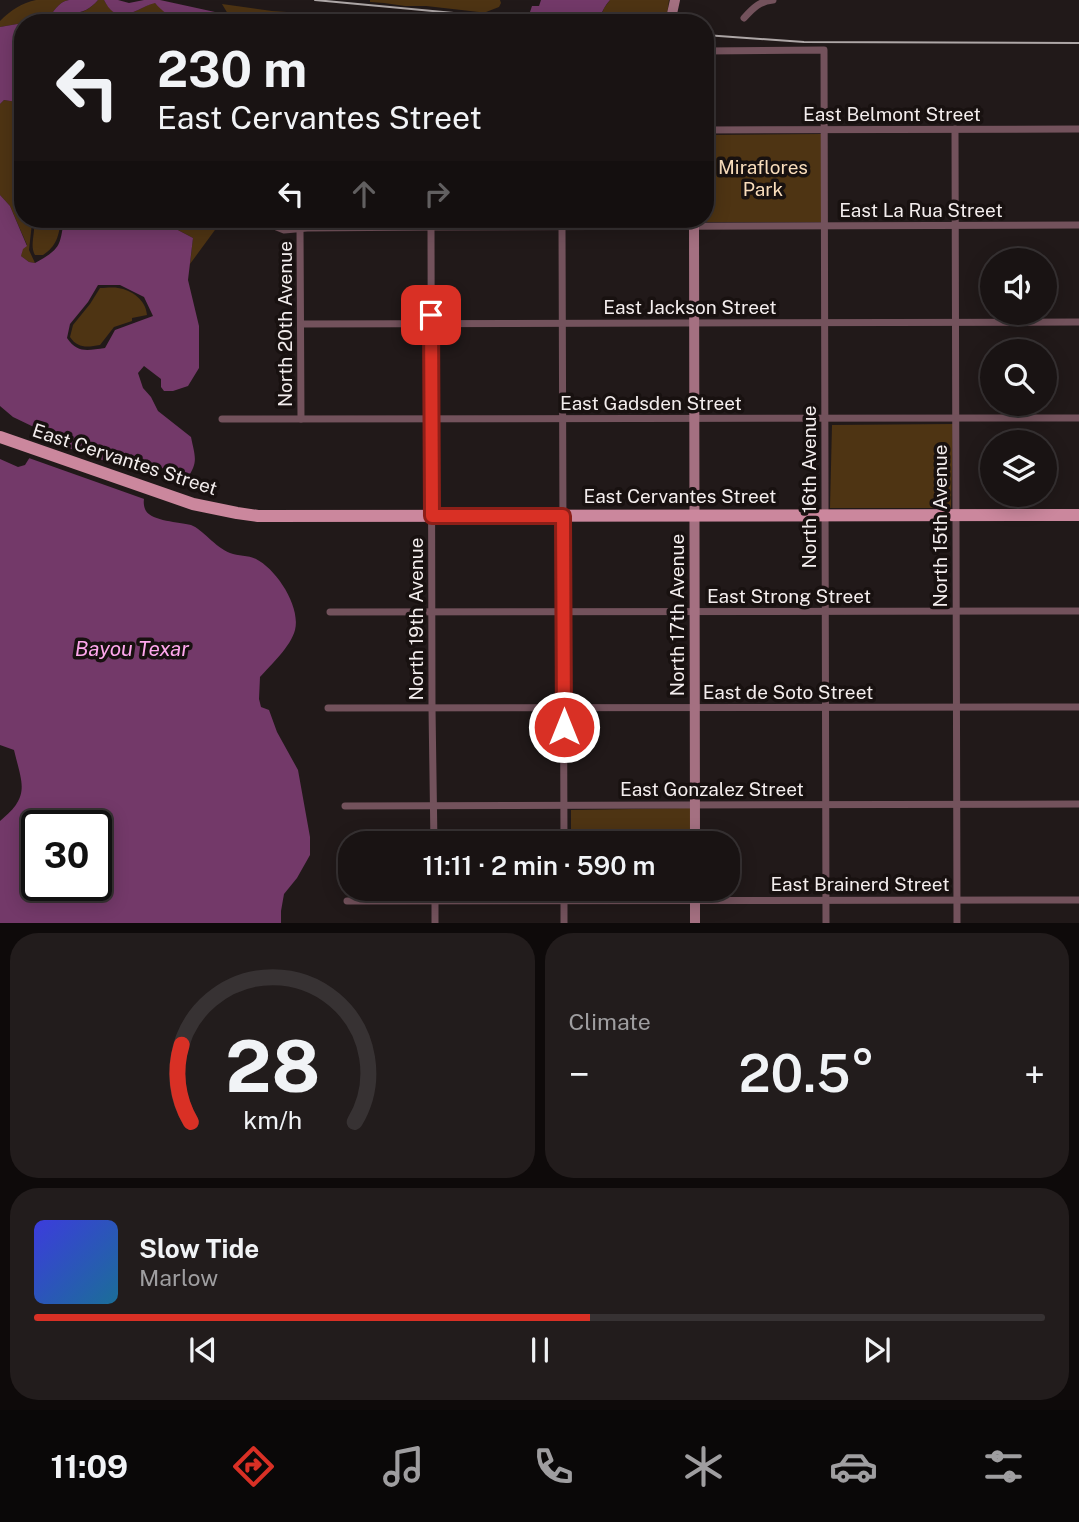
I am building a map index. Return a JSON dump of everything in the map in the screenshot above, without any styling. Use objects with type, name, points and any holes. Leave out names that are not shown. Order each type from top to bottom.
[{"type":"main road","name":"East Cervantes Street","points":[[0,437],[212,509],[258,516],[1079,515]]},
{"type":"street","points":[[744,18],[755,6],[773,0]]},
{"type":"street","name":"North 16th Avenue","points":[[714,51],[824,50],[826,923]]},
{"type":"street","name":"North 15th Avenue","points":[[955,129],[957,923]]},
{"type":"street","name":"East Belmont Street","points":[[714,130],[1079,129]]},
{"type":"street","name":"East La Rua Street","points":[[714,223],[824,226],[1079,225]]},
{"type":"street","name":"East La Rua Street","points":[[278,228],[300,228]]},
{"type":"street","name":"North 20th Avenue","points":[[300,228],[301,419]]},
{"type":"street","name":"North 19th Avenue","points":[[431,228],[434,831]]},
{"type":"street","points":[[562,228],[564,831]]},
{"type":"street","name":"North 17th Avenue","points":[[694,228],[695,831]]},
{"type":"street","name":"East Jackson Street","points":[[301,324],[1079,322]]},
{"type":"street","name":"East Gadsden Street","points":[[222,419],[1079,418]]},
{"type":"street","name":"East Strong Street","points":[[330,612],[1079,611]]},
{"type":"street","name":"East de Soto Street","points":[[328,708],[1079,707]]},
{"type":"street","name":"East Gonzalez Street","points":[[345,806],[1079,804]]},
{"type":"street","name":"East Brainerd Street","points":[[740,897],[826,900],[1079,900]]},
{"type":"street","points":[[435,923],[436,901]]},
{"type":"street","points":[[564,901],[564,923]]},
{"type":"street","points":[[695,901],[695,923]]},
{"type":"green space","points":[[36,0],[69,0],[59,5],[52,14],[14,14],[14,25],[0,27],[0,21],[26,3]]},
{"type":"green space","points":[[98,0],[104,0],[114,12],[120,14],[71,14],[92,6]]},
{"type":"green space","points":[[370,0],[500,0],[501,3],[499,7],[479,12],[405,6]]},
{"type":"green space","points":[[610,0],[669,0],[667,14],[602,14]]},
{"type":"green space","points":[[152,3],[168,14],[126,14]]},
{"type":"green space","points":[[222,4],[316,14],[228,14]]},
{"type":"green space","points":[[4,100],[14,102],[14,215],[0,195],[0,104]]},
{"type":"green space","name":"Miraflores Park","points":[[822,134],[822,222],[714,222],[714,135]]},
{"type":"green space","points":[[20,228],[31,228],[29,250],[35,263],[21,256],[22,249],[27,245]]},
{"type":"green space","points":[[34,228],[59,228],[56,240],[43,255],[35,255]]},
{"type":"green space","points":[[174,228],[216,228],[190,264],[193,238]]},
{"type":"green space","points":[[100,288],[118,288],[133,293],[141,300],[147,315],[132,318],[132,321],[114,327],[100,345],[87,347],[70,337],[73,325]]},
{"type":"green space","points":[[953,424],[951,508],[830,508],[832,425]]},
{"type":"green space","points":[[692,808],[692,831],[571,831],[571,810]]},
{"type":"water","points":[[98,0],[86,10],[71,14],[52,14],[65,1]]},
{"type":"water","points":[[104,0],[129,3],[160,0],[218,14],[168,14],[155,3],[128,14],[118,14],[109,8]]},
{"type":"water","points":[[541,0],[610,0],[602,14],[530,14],[532,6],[539,6]]},
{"type":"water","points":[[14,25],[14,102],[4,100],[0,104],[0,27]]},
{"type":"water","name":"Bayou Texar","points":[[0,195],[10,206],[14,215],[14,228],[19,228],[27,246],[21,256],[29,262],[35,263],[54,250],[60,242],[62,228],[174,228],[193,238],[188,280],[199,326],[199,368],[188,386],[173,391],[164,391],[161,379],[144,366],[138,373],[143,388],[158,411],[191,437],[194,464],[186,480],[163,468],[155,471],[146,491],[144,506],[154,517],[191,525],[224,550],[264,564],[279,580],[291,600],[296,620],[295,630],[280,655],[260,677],[259,699],[261,707],[269,710],[277,732],[298,770],[310,837],[310,855],[284,894],[281,923],[0,923],[0,821],[16,804],[22,789],[14,750],[0,745],[0,459],[18,467],[25,465],[38,429],[13,417],[0,406]],"holes":[[[98,285],[120,285],[144,297],[153,316],[115,330],[105,348],[79,349],[67,338],[70,324]]]},
{"type":"pier","points":[[32,435],[156,479],[147,500],[26,457]]},
{"type":"railway","points":[[315,0],[465,14]]},
{"type":"railway","points":[[714,36],[804,42],[1079,43]]},
{"type":"route","points":[[431,315],[432,516],[563,516],[564,727]]}]
